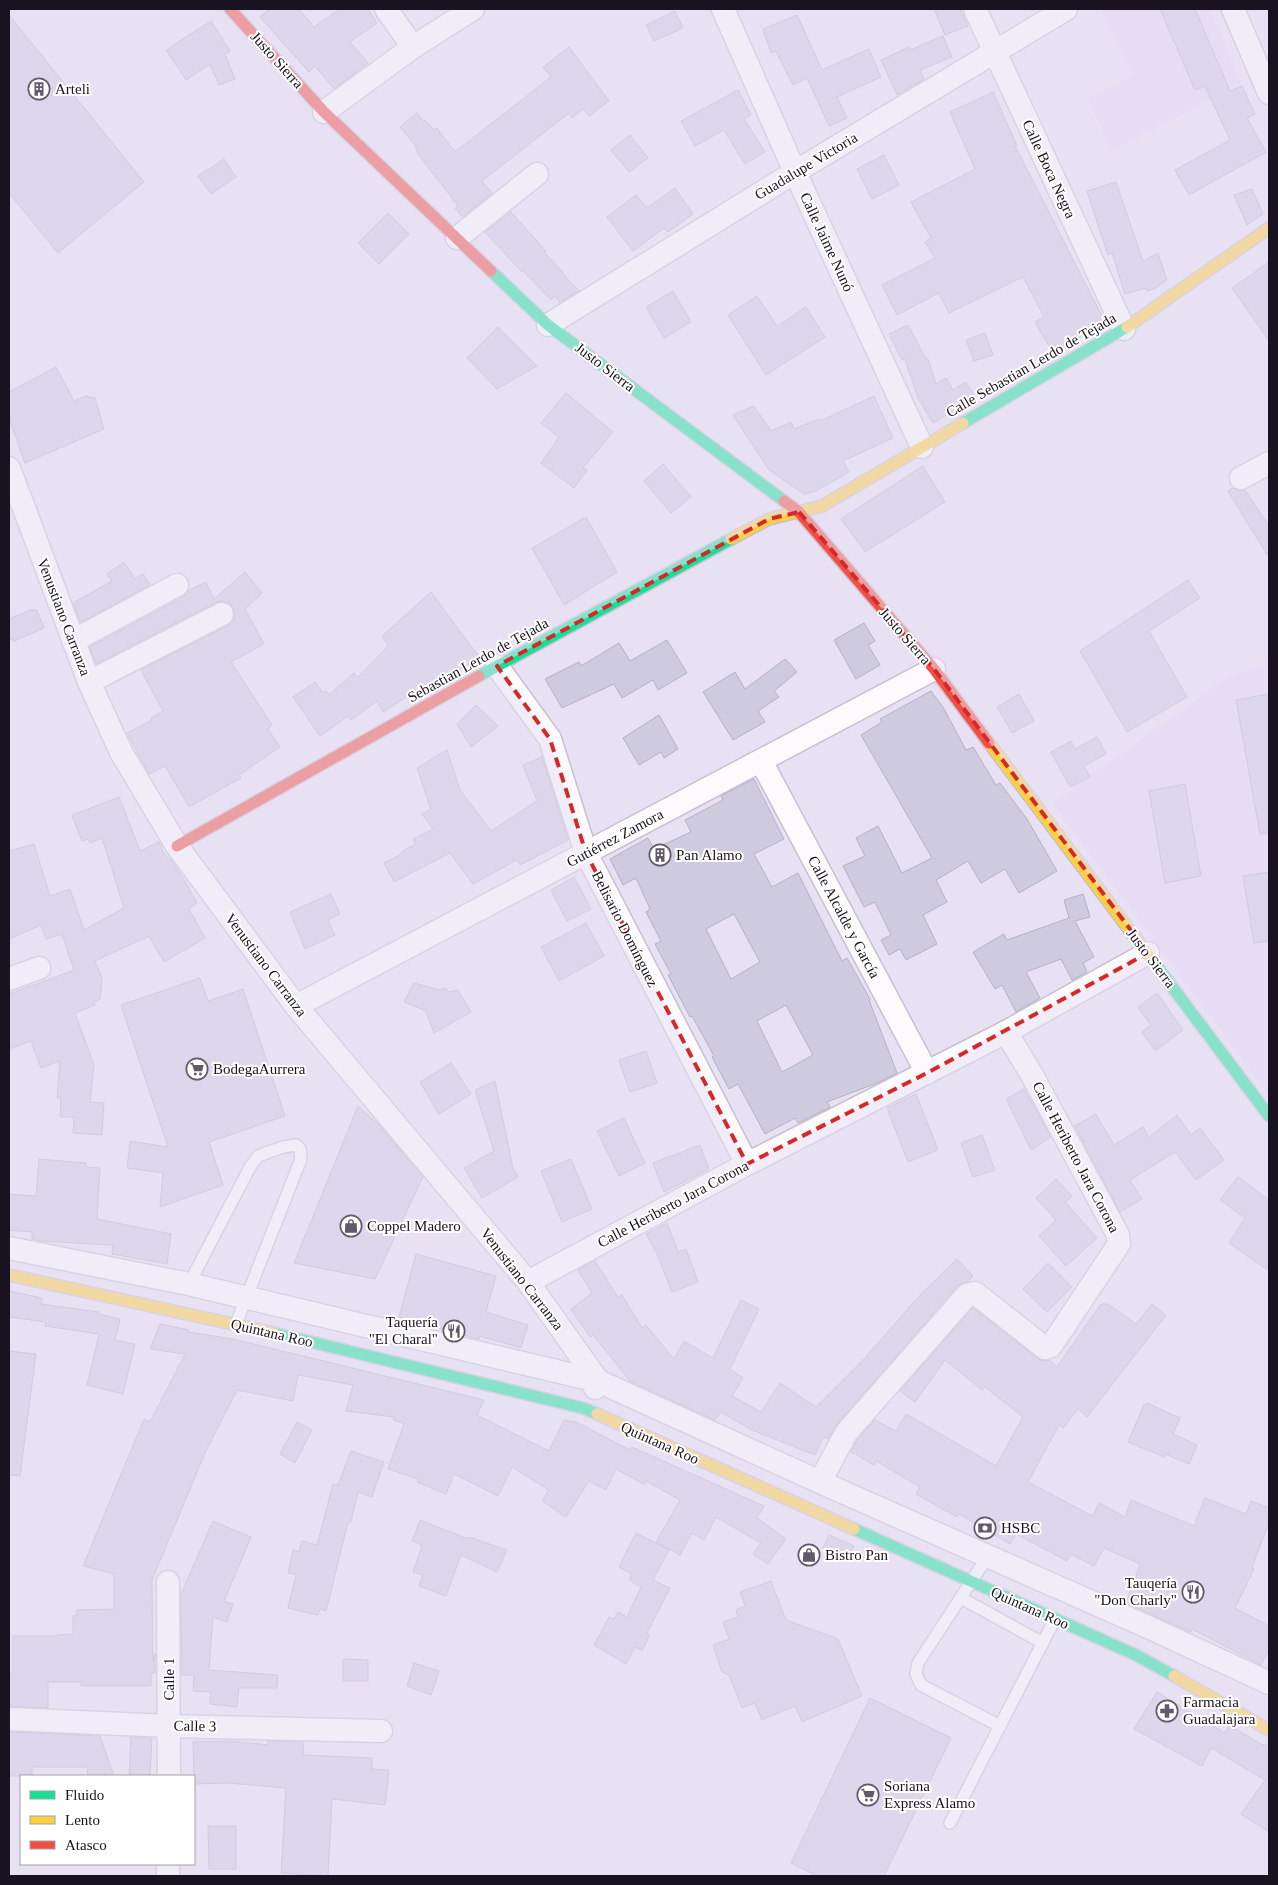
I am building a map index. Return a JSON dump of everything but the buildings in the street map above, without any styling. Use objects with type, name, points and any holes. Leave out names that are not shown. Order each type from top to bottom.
[{"type":"street","name":"Justo Sierra","points":[[230,9],[324,112],[548,325],[799,512],[934,670],[1269,1116]]},
{"type":"street","points":[[386,9],[413,47]]},
{"type":"street","points":[[324,112],[413,47],[473,9]]},
{"type":"street","name":"Calle Jaime Nunó","points":[[723,9],[795,172],[922,447]]},
{"type":"street","name":"Calle Boca Negra","points":[[975,9],[1124,328]]},
{"type":"street","name":"Guadalupe Victoria","points":[[548,325],[795,172],[1066,9]]},
{"type":"street","points":[[1233,9],[1269,93]]},
{"type":"street","points":[[457,238],[537,174]]},
{"type":"street","name":"Calle Sebastian Lerdo de Tejada","points":[[799,512],[822,506],[1124,328],[1269,228]]},
{"type":"street","points":[[1241,478],[1269,463]]},
{"type":"street","name":"Venustiano Carranza","points":[[9,468],[89,682],[121,752],[177,846],[296,1006],[528,1282],[598,1382]]},
{"type":"street","name":"Sebastian Lerdo de Tejada","points":[[177,846],[498,666],[769,520],[799,512]]},
{"type":"street","points":[[73,641],[177,585]]},
{"type":"street","points":[[89,682],[222,614]]},
{"type":"street","name":"Belisario Domínguez","points":[[498,666],[550,739],[586,853],[747,1164]]},
{"type":"street","name":"Gutiérrez Zamora","points":[[296,1006],[934,670]]},
{"type":"street","name":"Calle Alcalde y García","points":[[761,762],[927,1073]]},
{"type":"street","name":"Calle Heriberto Jara Corona","points":[[528,1282],[747,1164],[1006,1032],[1148,953]]},
{"type":"street","points":[[9,979],[39,968]]},
{"type":"street","name":"Calle Heriberto Jara Corona","points":[[820,1482],[846,1434],[967,1295],[974,1294],[1045,1348],[1051,1346],[1119,1244],[1118,1235],[1032,1075],[1006,1032]]},
{"type":"street","name":"Quintana Roo","points":[[9,1248],[189,1284],[598,1382],[1148,1626],[1269,1683]]},
{"type":"street","name":"Quintana Roo","points":[[9,1275],[236,1324],[583,1408],[1136,1655],[1269,1730]]},
{"type":"street","points":[[583,1408],[598,1382]]},
{"type":"street","name":"Calle 1","points":[[168,1582],[169,1775]]},
{"type":"street","name":"Calle 3","points":[[9,1719],[170,1726],[382,1731]]},
{"type":"lane","points":[[189,1284],[250,1167],[258,1156],[296,1144],[300,1149],[302,1159],[236,1324]]},
{"type":"lane","points":[[988,1556],[918,1663],[916,1674],[921,1685],[1000,1726]]},
{"type":"lane","points":[[961,1598],[1043,1643]]},
{"type":"lane","points":[[950,1823],[1055,1619]]},
{"type":"highlighted area","points":[[799,512],[934,669],[1148,953],[927,1073],[747,1164],[586,853],[550,739],[497,666],[769,519]]},
{"type":"shaded area","points":[[1106,9],[1209,9],[1242,83],[1112,151],[1087,98],[1133,75],[1102,11]]},
{"type":"shaded area","points":[[1269,662],[1269,1096],[1052,803],[1228,677]]},
{"type":"traffic: fast","points":[[491,271],[548,325],[784,501]]},
{"type":"traffic: fast","points":[[963,423],[1127,327]]},
{"type":"traffic: fast","points":[[479,676],[731,539]]},
{"type":"traffic: fast","points":[[1152,960],[1269,1116]]},
{"type":"traffic: fast","points":[[274,1333],[583,1408],[597,1414]]},
{"type":"traffic: fast","points":[[854,1529],[1136,1655],[1174,1676]]},
{"type":"traffic: slow","points":[[1127,327],[1269,228]]},
{"type":"traffic: slow","points":[[731,539],[769,519],[822,506],[963,423]]},
{"type":"traffic: slow","points":[[989,743],[1152,960]]},
{"type":"traffic: slow","points":[[9,1275],[274,1333]]},
{"type":"traffic: slow","points":[[597,1414],[854,1529]]},
{"type":"traffic: slow","points":[[1174,1676],[1269,1730]]},
{"type":"traffic: jam","points":[[230,9],[324,112],[491,271]]},
{"type":"traffic: jam","points":[[784,501],[799,512],[934,669],[989,743]]},
{"type":"traffic: jam","points":[[177,846],[479,676]]},
{"type":"place","name":"Arteli","points":[[39,89]]},
{"type":"place","name":"Pan Alamo","points":[[660,855]]},
{"type":"place","name":"BodegaAurrera","points":[[197,1069]]},
{"type":"place","name":"Coppel Madero","points":[[351,1226]]},
{"type":"place","name":"Taquería \"El Charal\"","points":[[454,1331]]},
{"type":"place","name":"HSBC","points":[[985,1528]]},
{"type":"place","name":"Bistro Pan","points":[[809,1555]]},
{"type":"place","name":"Tauqería \"Don Charly\"","points":[[1193,1592]]},
{"type":"place","name":"Farmacia Guadalajara","points":[[1167,1711]]},
{"type":"place","name":"Soriana Express Alamo","points":[[868,1795]]}]
